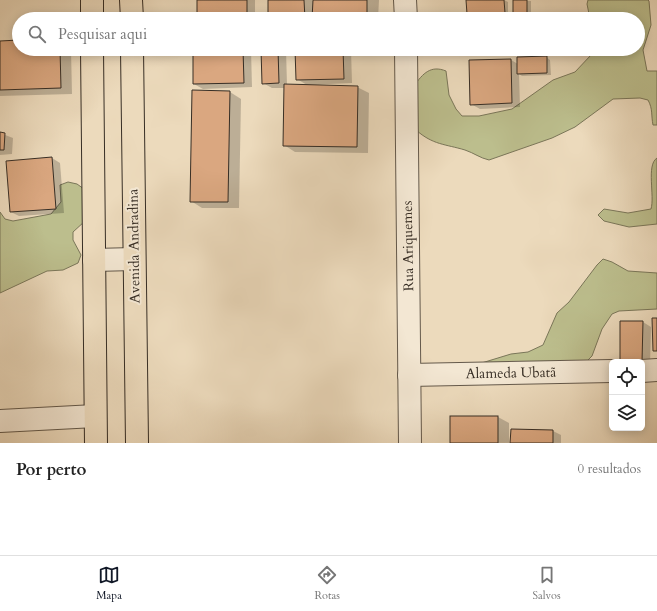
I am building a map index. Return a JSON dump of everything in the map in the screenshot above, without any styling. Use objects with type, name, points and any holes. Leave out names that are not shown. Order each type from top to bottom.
[{"type":"main road","points":[[92,0],[92,12]]},
{"type":"main road","points":[[132,0],[132,12]]},
{"type":"main road","points":[[92,56],[96,443]]},
{"type":"main road","name":"Avenida Andradina","points":[[132,56],[137,443]]},
{"type":"street","points":[[405,0],[406,12]]},
{"type":"street","name":"Rua Ariquemes","points":[[406,56],[410,443]]},
{"type":"street","points":[[94,260],[134,259]]},
{"type":"street","points":[[645,371],[657,370]]},
{"type":"street","name":"Alameda Ubatã","points":[[409,374],[609,371]]},
{"type":"street","points":[[0,421],[95,416]]},
{"type":"green space","points":[[588,0],[648,0],[651,25],[645,44],[645,12],[589,12]]},
{"type":"green space","points":[[590,56],[644,56],[647,71],[657,71],[657,125],[653,125],[650,103],[648,100],[640,98],[613,99],[575,127],[552,138],[489,160],[465,150],[428,139],[416,130],[414,86],[428,71],[441,69],[446,71],[449,95],[456,109],[462,116],[479,116],[512,109],[553,80],[575,72]]},
{"type":"green space","points":[[657,158],[657,224],[629,227],[604,221],[598,215],[604,209],[628,213],[651,209],[651,174],[652,167]]},
{"type":"green space","points":[[68,182],[77,184],[84,189],[85,221],[73,232],[73,240],[81,255],[78,263],[63,270],[47,271],[0,293],[0,212],[5,219],[13,221],[51,214],[61,202],[60,185]]},
{"type":"green space","points":[[603,259],[628,271],[657,273],[657,309],[619,311],[612,314],[602,329],[592,356],[586,362],[475,365],[511,354],[528,352],[543,345],[557,313],[569,302]]},
{"type":"building","points":[[197,0],[247,0],[247,12],[197,12]]},
{"type":"building","points":[[268,0],[304,0],[305,12],[268,12]]},
{"type":"building","points":[[313,0],[367,0],[367,12],[312,12]]},
{"type":"building","points":[[466,0],[504,0],[505,12],[467,12]]},
{"type":"building","points":[[513,0],[527,0],[527,12],[513,12]]},
{"type":"building","points":[[12,40],[12,56],[60,56],[61,88],[0,90],[0,41]]},
{"type":"building","points":[[193,56],[243,56],[244,83],[193,84]]},
{"type":"building","points":[[261,56],[278,56],[279,83],[262,84]]},
{"type":"building","points":[[295,56],[343,56],[344,79],[296,80]]},
{"type":"building","points":[[547,56],[547,73],[517,74],[517,57]]},
{"type":"building","points":[[511,59],[512,103],[470,105],[469,60]]},
{"type":"building","points":[[284,84],[358,86],[357,147],[283,146]]},
{"type":"building","points":[[192,90],[230,91],[228,202],[190,202]]},
{"type":"building","points":[[0,132],[5,133],[4,150],[0,150]]},
{"type":"building","points":[[52,157],[56,209],[10,212],[6,161]]},
{"type":"building","points":[[652,318],[657,318],[657,351],[653,351]]},
{"type":"building","points":[[620,321],[643,321],[642,359],[620,359]]},
{"type":"building","points":[[450,416],[498,416],[498,443],[450,443]]},
{"type":"building","points":[[511,429],[553,430],[553,443],[510,443]]}]
